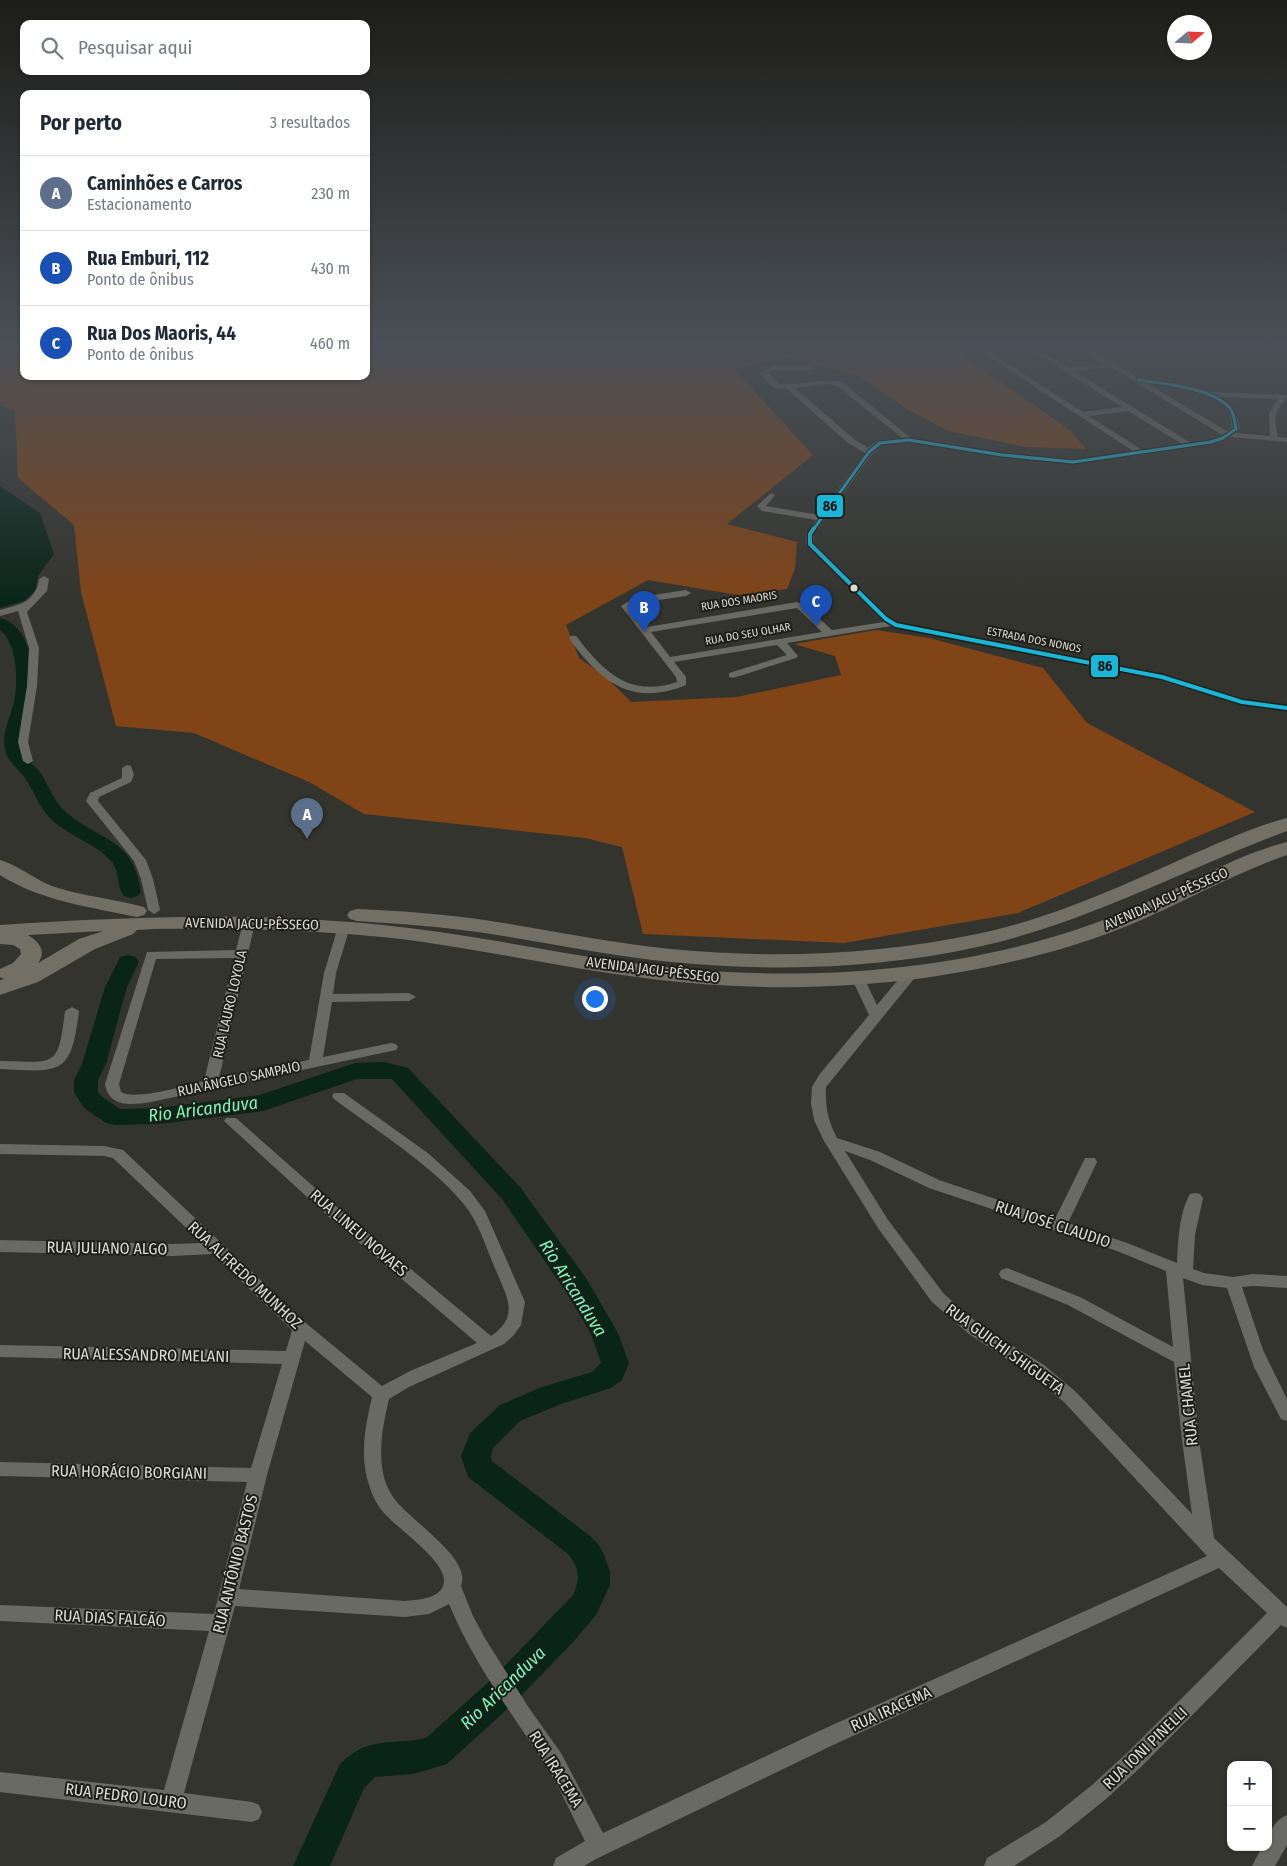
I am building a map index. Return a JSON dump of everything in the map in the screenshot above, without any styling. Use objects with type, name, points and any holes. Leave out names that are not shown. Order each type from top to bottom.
[{"type":"highway","name":"AVENIDA JACU-PÊSSEGO","points":[[0,919],[258,911],[385,917],[458,923],[604,947],[700,958],[768,961],[828,960],[891,954],[955,944],[1019,930],[1113,896],[1247,838],[1287,824]]},
{"type":"highway","name":"AVENIDA JACU-PÊSSEGO","points":[[0,931],[94,925],[146,915],[407,934],[688,976],[781,980],[857,977],[912,972],[1042,948],[1089,933],[1142,912],[1232,869],[1287,848]]},
{"type":"highway","points":[[0,866],[22,880],[47,891],[146,915]]},
{"type":"highway","points":[[0,988],[30,977],[88,944],[146,915]]},
{"type":"highway","points":[[0,938],[19,940],[27,945],[31,952],[31,959],[26,966],[0,976]]},
{"type":"street","points":[[841,432],[869,452]]},
{"type":"street","points":[[898,432],[908,440]]},
{"type":"street","points":[[1110,432],[1139,452]]},
{"type":"street","points":[[1168,432],[1189,445]]},
{"type":"street","points":[[892,623],[810,544],[810,534],[821,518],[869,452],[880,443],[908,440],[1002,455],[1080,462],[1218,440],[1233,432]]},
{"type":"street","points":[[1234,432],[1287,440]]},
{"type":"street","points":[[1273,432],[1274,438]]},
{"type":"street","points":[[771,495],[761,506],[762,508],[821,518]]},
{"type":"street","points":[[28,761],[24,742],[31,695],[34,648],[22,612],[42,591],[44,579]]},
{"type":"street","points":[[573,638],[586,656],[601,671],[617,681],[641,691],[652,691],[682,683],[681,677],[627,609],[626,604],[686,593]]},
{"type":"street","points":[[1,613],[28,605]]},
{"type":"street","name":"RUA DOS MAORIS","points":[[644,630],[794,605],[800,606],[828,632]]},
{"type":"street","name":"RUA DO SEU OLHAR","points":[[668,660],[828,632],[892,623]]},
{"type":"street","name":"ESTRADA DOS NONOS","points":[[892,623],[922,631],[1162,677],[1242,702],[1287,708]]},
{"type":"street","points":[[733,675],[793,656],[779,641]]},
{"type":"street","points":[[127,768],[129,775],[127,780],[94,795],[92,800],[140,860],[147,879],[146,915]]},
{"type":"street","name":"RUA LAURO LOYOLA","points":[[210,1085],[249,923]]},
{"type":"street","points":[[315,1063],[325,998],[335,954],[344,928]]},
{"type":"street","name":"RUA ÂNGELO SAMPAIO","points":[[242,954],[151,955],[112,1084],[112,1091],[116,1097],[131,1100],[391,1047]]},
{"type":"street","name":"RUA GUICHI SHIGUETA","points":[[912,972],[824,1078],[819,1087],[818,1103],[821,1120],[831,1141],[883,1224],[938,1298],[975,1330],[1038,1370],[1070,1397],[1206,1542],[1284,1616]]},
{"type":"street","points":[[857,977],[876,1016]]},
{"type":"street","points":[[325,998],[410,997]]},
{"type":"street","points":[[0,1065],[39,1066],[57,1061],[64,1052],[72,1011]]},
{"type":"street","points":[[339,1096],[424,1158],[465,1195],[477,1211],[517,1302],[517,1316],[509,1331],[489,1344],[451,1363],[398,1385],[381,1395]]},
{"type":"street","name":"RUA LINEU NOVAES","points":[[231,1120],[334,1212],[489,1344]]},
{"type":"street","name":"RUA JOSÉ CLAUDIO","points":[[831,1141],[874,1156],[934,1184],[1060,1225],[1202,1279],[1233,1283],[1285,1279]]},
{"type":"street","name":"RUA ALFREDO MUNHOZ","points":[[0,1148],[112,1152],[126,1159],[215,1248],[241,1270],[301,1328],[381,1395]]},
{"type":"street","points":[[1060,1225],[1090,1162]]},
{"type":"street","name":"RUA CHAMEL","points":[[1195,1198],[1186,1231],[1184,1252],[1179,1270],[1183,1359],[1200,1512],[1206,1542]]},
{"type":"street","name":"RUA JULIANO ALGO","points":[[0,1246],[157,1250],[215,1248]]},
{"type":"street","points":[[1006,1274],[1074,1301],[1183,1359]]},
{"type":"street","points":[[1233,1283],[1249,1337],[1276,1397],[1287,1414]]},
{"type":"street","name":"RUA ANTÔNIO BASTOS","points":[[171,1801],[228,1597],[258,1475],[301,1328]]},
{"type":"street","name":"RUA ALESSANDRO MELANI","points":[[0,1351],[292,1358]]},
{"type":"street","name":"RUA IRACEMA","points":[[381,1395],[373,1434],[373,1459],[376,1478],[391,1509],[429,1544],[450,1567],[454,1578],[452,1588],[469,1627],[562,1774],[599,1846]]},
{"type":"street","name":"RUA HORÁCIO BORGIANI","points":[[0,1469],[258,1475]]},
{"type":"street","name":"RUA IRACEMA","points":[[564,1866],[599,1846],[824,1739],[1222,1558]]},
{"type":"street","points":[[228,1597],[405,1609],[436,1605],[452,1588]]},
{"type":"street","name":"RUA DIAS FALCÃO","points":[[0,1613],[221,1623]]},
{"type":"street","name":"RUA IONI PINELLI","points":[[1003,1864],[1053,1829],[1099,1792],[1284,1616]]},
{"type":"street","name":"RUA PEDRO LOURO","points":[[0,1782],[252,1812]]},
{"type":"street","points":[[1263,1866],[1287,1825]]},
{"type":"shaded area","points":[[16,432],[792,432],[813,455],[727,524],[797,542],[795,569],[787,589],[738,595],[648,580],[566,625],[579,658],[606,677],[631,702],[737,697],[841,675],[835,656],[794,644],[876,630],[929,638],[1043,668],[1087,723],[1255,812],[1018,913],[844,943],[643,934],[622,847],[585,838],[364,814],[309,782],[194,733],[116,726],[81,592],[74,525],[18,478]]},
{"type":"shaded area","points":[[953,432],[1072,432],[1086,449],[1026,447]]},
{"type":"shaded area","points":[[0,486],[40,513],[54,554],[38,576],[37,589],[24,601],[0,608]]},
{"type":"waterway","name":"Rio Aricanduva","points":[[0,623],[12,632],[22,655],[23,699],[15,726],[13,741],[15,754],[32,775],[49,804],[62,819],[105,845],[120,858],[127,872],[131,892]]},
{"type":"waterway","name":"Rio Aricanduva","points":[[128,962],[116,987],[94,1064],[86,1080],[86,1092],[92,1102],[115,1117],[159,1116],[263,1103],[355,1071],[384,1070],[400,1073],[511,1193],[576,1285],[604,1333],[615,1363],[612,1372],[601,1380],[552,1395],[510,1413],[480,1442],[476,1456],[479,1468],[579,1545],[588,1555],[594,1571],[594,1585],[585,1605],[504,1690],[435,1752],[414,1757],[381,1759],[365,1763],[352,1776],[311,1866]]},
{"type":"transit line","name":"86","points":[[1232,432],[1223,438],[1211,442],[1073,462],[1002,455],[909,440],[880,443],[869,452],[810,534],[810,544],[886,619],[896,625],[1162,677],[1242,702],[1287,708]]},
{"type":"place","name":"Rua Dos Maoris, 44","points":[[816,626]]},
{"type":"place","name":"Rua Emburi, 112","points":[[644,632]]},
{"type":"place","name":"Caminhões e Carros","points":[[307,839]]}]
